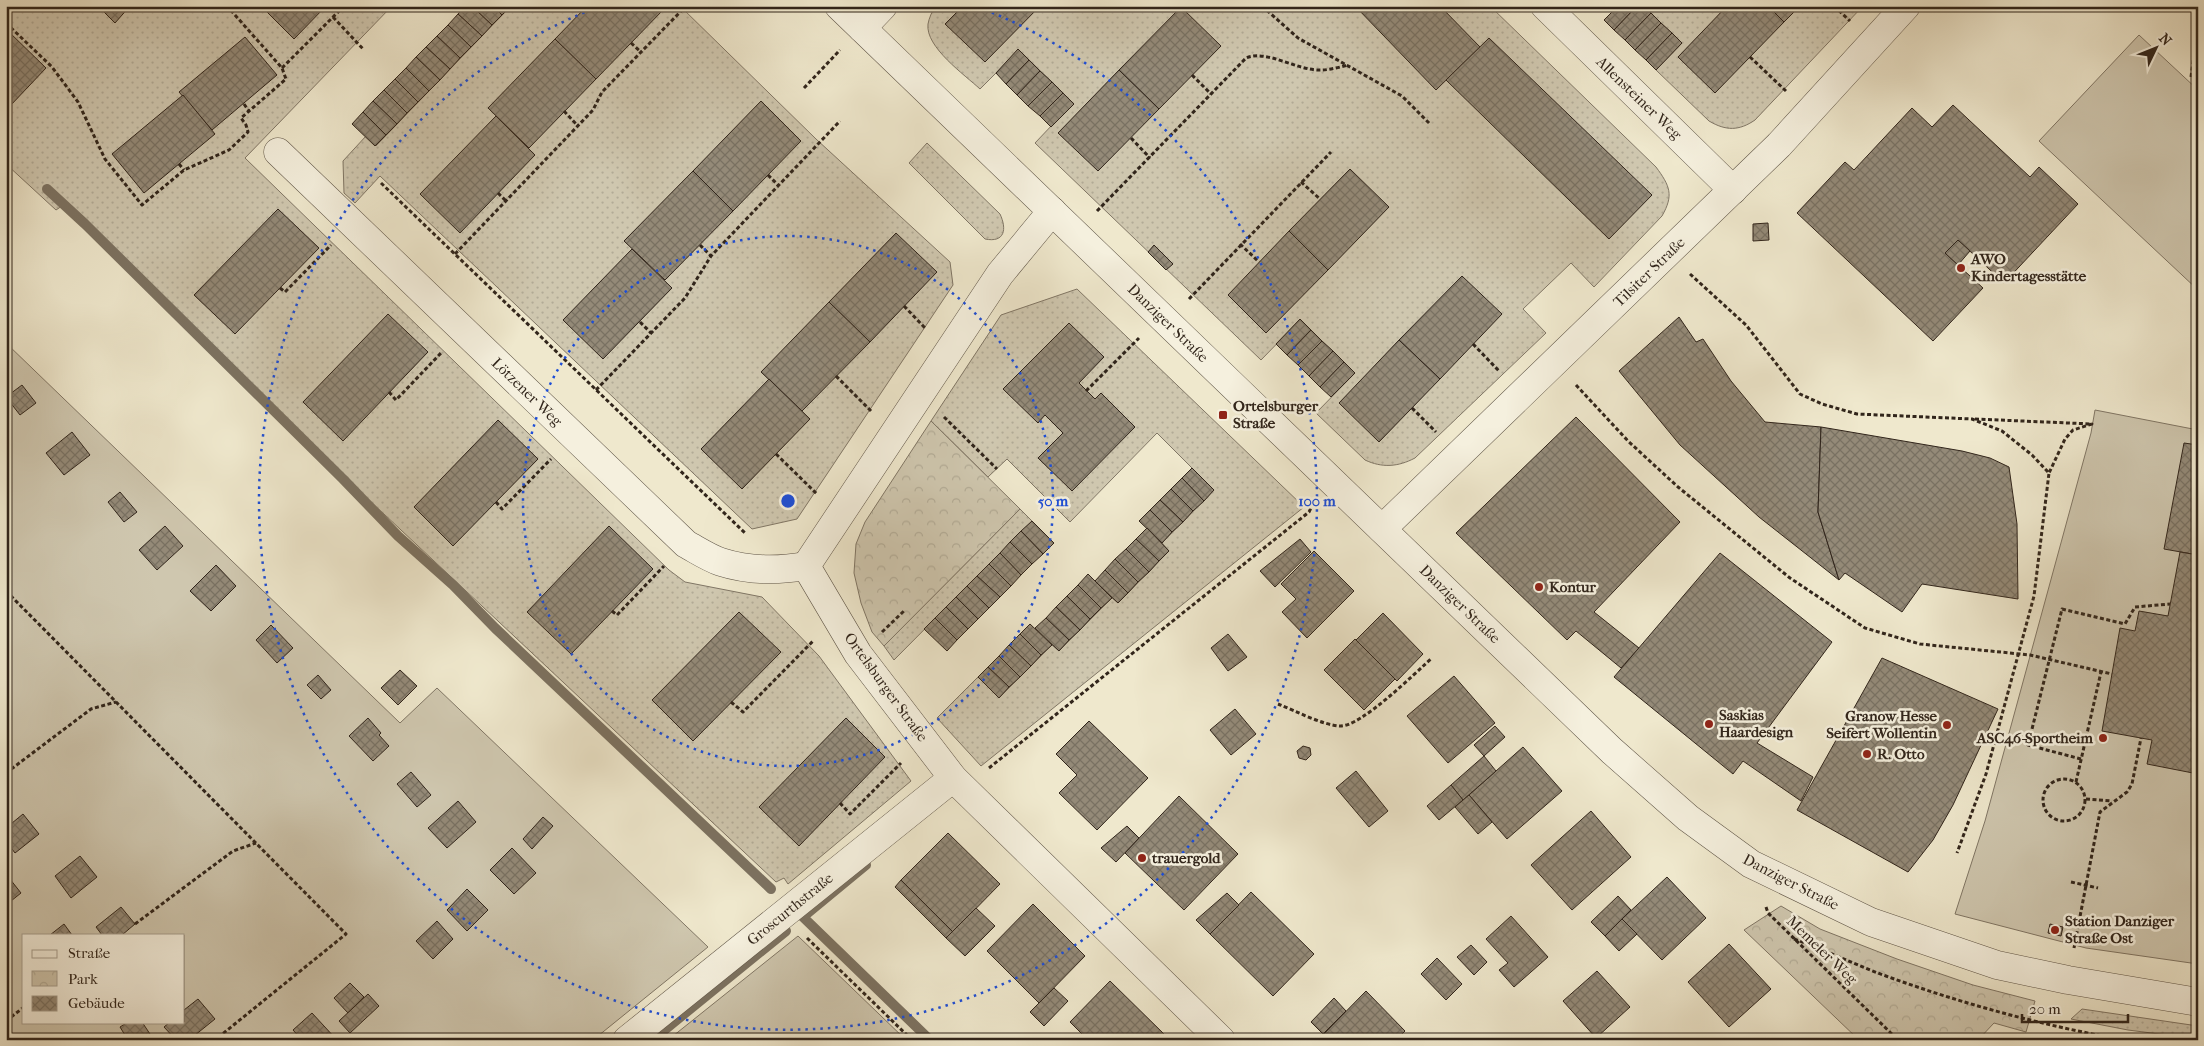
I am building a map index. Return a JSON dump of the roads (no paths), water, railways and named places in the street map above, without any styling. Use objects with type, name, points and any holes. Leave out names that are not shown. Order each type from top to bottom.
[{"type":"street","name":"Danziger Straße","points":[[839,6],[1612,751],[1688,818],[1751,864],[1871,922],[1997,965],[2068,980],[2198,1002]]},
{"type":"street","points":[[862,28],[883,6]]},
{"type":"street","name":"Allensteiner Weg","points":[[1545,6],[1733,190]]},
{"type":"street","name":"Tilsiter Straße","points":[[1382,529],[1733,190],[1808,113],[1906,6]]},
{"type":"street","name":"Lötzener Weg","points":[[278,152],[686,544],[719,562],[745,568],[780,571],[806,566]]},
{"type":"street","points":[[806,566],[1000,274],[1052,211]]},
{"type":"street","name":"Ortelsburger Straße","points":[[806,566],[858,654],[953,778],[1221,1040]]},
{"type":"street","name":"Groscurthstraße","points":[[627,1040],[953,778]]},
{"type":"waterway","points":[[47,189],[85,224],[343,479],[398,536],[453,585],[495,628],[771,889]]},
{"type":"waterway","points":[[866,865],[803,917],[930,1040]]},
{"type":"waterway","points":[[652,1040],[786,931]]},
{"type":"place","name":"AWO Kindertagesstätte","points":[[1961,268]]},
{"type":"place","name":"Ortelsburger Straße","points":[[1223,415]]},
{"type":"place","name":"Kontur","points":[[1539,587]]},
{"type":"place","name":"Saskias Haardesign","points":[[1709,724]]},
{"type":"place","name":"Granow Hesse Seifert Wollentin","points":[[1947,725]]},
{"type":"place","name":"ASC46-Sportheim","points":[[2103,738]]},
{"type":"place","name":"R. Otto","points":[[1867,754]]},
{"type":"place","name":"trauergold","points":[[1142,858]]},
{"type":"place","name":"Station Danziger Straße Ost","points":[[2055,930]]}]
